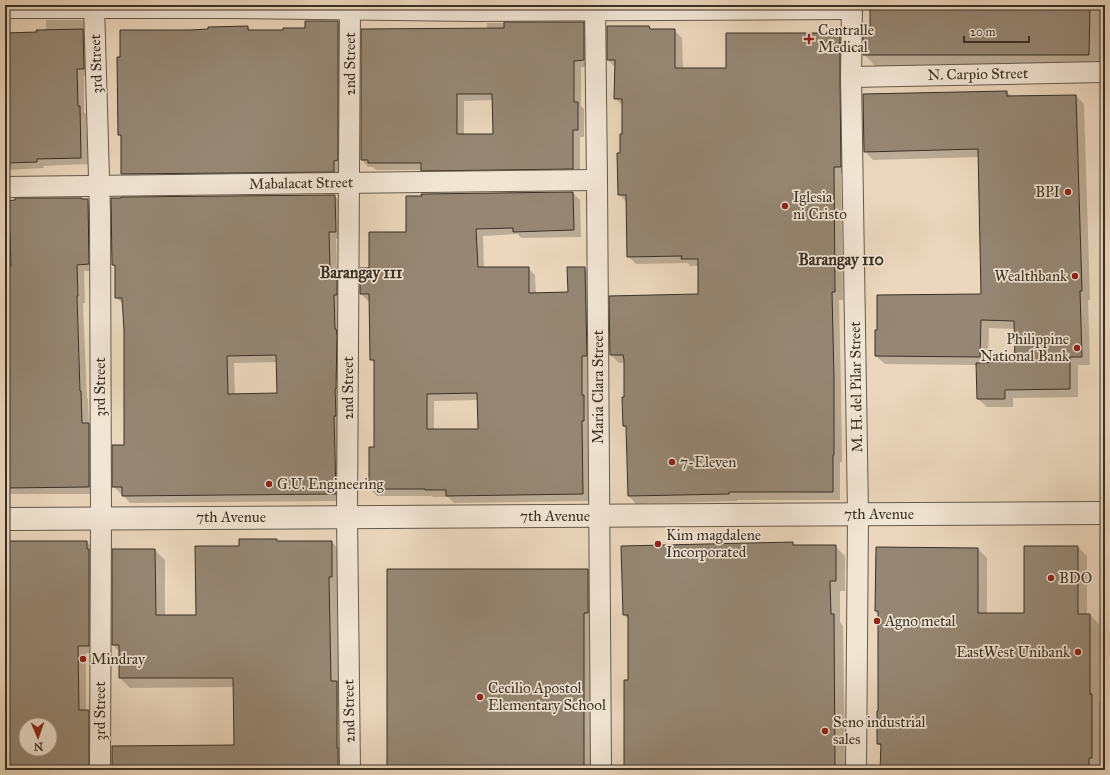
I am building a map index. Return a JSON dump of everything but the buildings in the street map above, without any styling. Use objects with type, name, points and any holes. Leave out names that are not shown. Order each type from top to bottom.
[{"type":"street","name":"3rd Street","points":[[94,7],[100,186],[100,770]]},
{"type":"street","name":"2nd Street","points":[[350,7],[347,516],[350,770]]},
{"type":"street","points":[[5,8],[852,7]]},
{"type":"street","name":"M. H. del Pilar Street","points":[[852,7],[851,77],[858,514],[856,770]]},
{"type":"street","name":"Maria Clara Street","points":[[594,8],[597,180],[598,516],[601,770]]},
{"type":"street","name":"N. Carpio Street","points":[[851,77],[1105,72]]},
{"type":"street","name":"Mabalacat Street","points":[[5,187],[597,180]]},
{"type":"street","name":"7th Avenue","points":[[5,519],[1105,513]]},
{"type":"place","name":"Centralle Medical","points":[[809,39]]},
{"type":"place","name":"BPI","points":[[1068,192]]},
{"type":"place","name":"Iglesia ni Cristo","points":[[785,206]]},
{"type":"place","name":"Wealthbank","points":[[1075,276]]},
{"type":"place","name":"Philippine National Bank","points":[[1077,348]]},
{"type":"place","name":"7-Eleven","points":[[672,462]]},
{"type":"place","name":"G.U. Engineering","points":[[269,484]]},
{"type":"place","name":"Kim magdalene Incorporated","points":[[658,544]]},
{"type":"place","name":"BDO","points":[[1051,578]]},
{"type":"place","name":"Agno metal","points":[[877,621]]},
{"type":"place","name":"EastWest Unibank","points":[[1078,652]]},
{"type":"place","name":"Mindray","points":[[83,659]]},
{"type":"place","name":"Cecilio Apostol Elementary School","points":[[480,697]]},
{"type":"place","name":"Seno industrial sales","points":[[825,731]]},
{"type":"district","name":"Barangay 110","points":[[841,259]]},
{"type":"district","name":"Barangay 111","points":[[361,272]]}]
